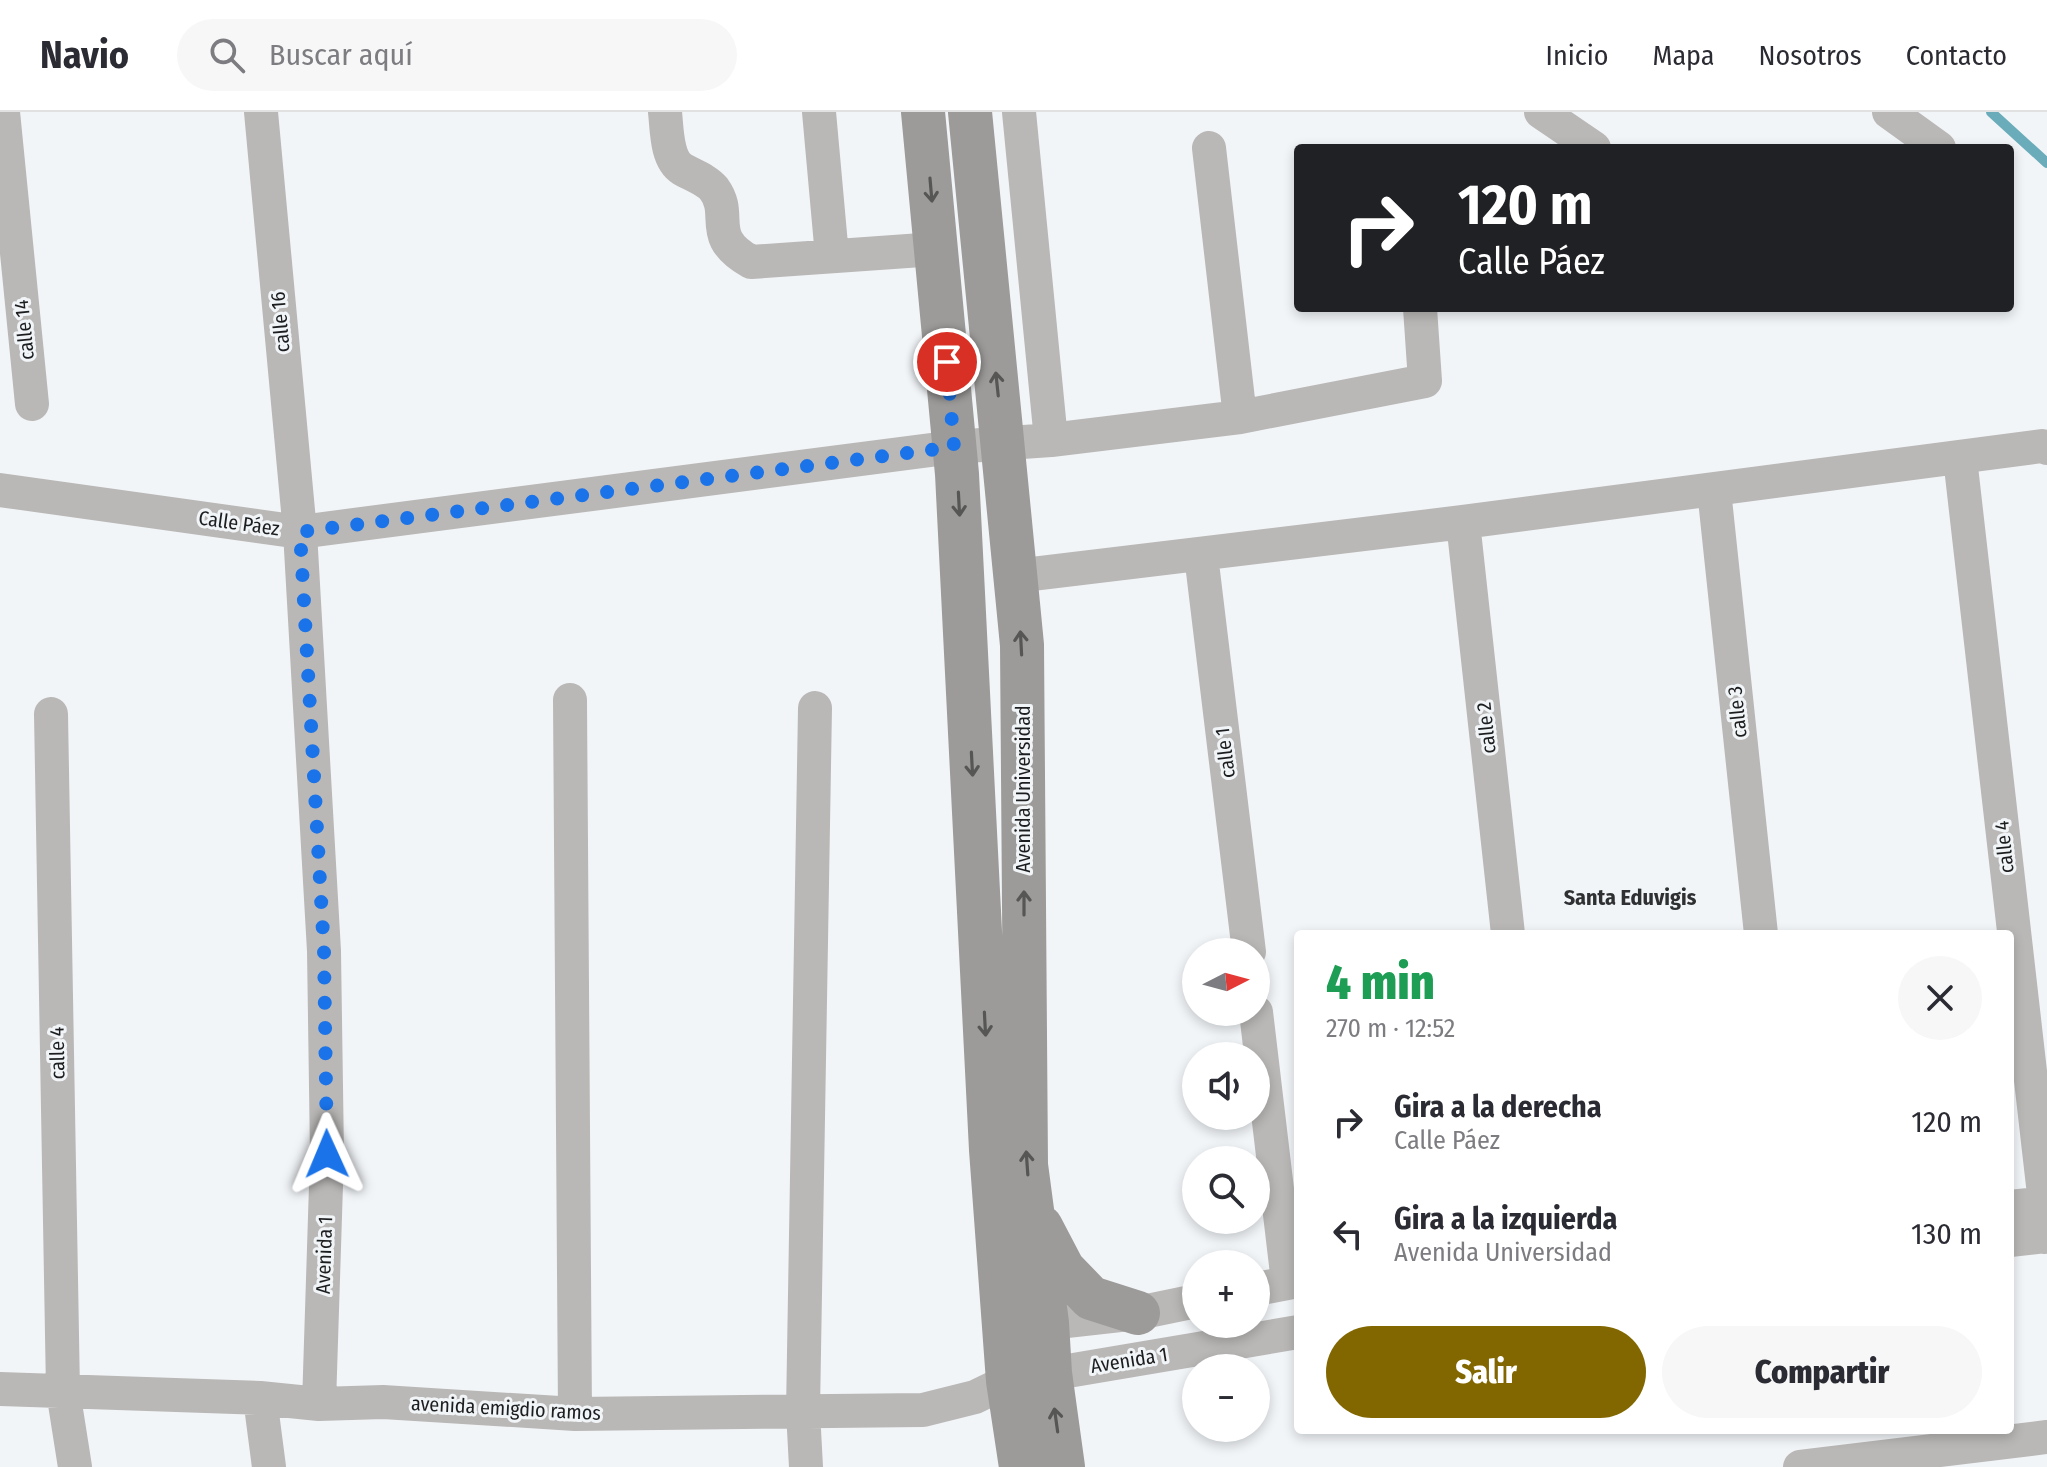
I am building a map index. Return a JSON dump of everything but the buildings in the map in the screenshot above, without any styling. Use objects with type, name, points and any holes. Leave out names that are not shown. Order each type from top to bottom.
[{"type":"street","name":"calle 14","points":[[3,112],[32,404]]},
{"type":"street","name":"calle 16","points":[[261,112],[300,532]]},
{"type":"street","points":[[665,112],[669,148],[678,167],[714,190],[720,206],[722,233],[733,252],[751,262],[936,249]]},
{"type":"street","points":[[819,112],[832,256]]},
{"type":"street","name":"Avenida Universidad","points":[[923,112],[954,447],[991,1150],[1004,1328],[1029,1377],[1063,1467]]},
{"type":"street","name":"Avenida Universidad","points":[[970,112],[1022,645],[1026,1165],[1047,1323],[1029,1377],[1021,1467]]},
{"type":"street","points":[[1019,112],[1051,440]]},
{"type":"street","points":[[1541,112],[1588,144]]},
{"type":"street","points":[[1889,112],[1933,144]]},
{"type":"street","points":[[1209,148],[1240,417]]},
{"type":"street","name":"Calle Páez","points":[[0,490],[300,532],[954,447],[1051,440],[1240,417],[1425,381],[1420,312]]},
{"type":"street","points":[[1015,576],[1463,522],[2042,446],[2047,448]]},
{"type":"street","name":"calle 4","points":[[1960,458],[2013,930]]},
{"type":"street","name":"calle 3","points":[[1714,490],[1761,930]]},
{"type":"street","name":"calle 2","points":[[1463,522],[1508,930]]},
{"type":"street","name":"Avenida 1","points":[[300,532],[324,951],[327,1154],[319,1404]]},
{"type":"street","name":"calle 1","points":[[1201,555],[1247,938]]},
{"type":"street","points":[[570,700],[575,1414]]},
{"type":"street","points":[[806,1467],[803,1411],[815,708]]},
{"type":"street","name":"calle 4","points":[[51,714],[63,1391],[75,1467]]},
{"type":"street","name":"calle 4","points":[[2014,936],[2046,1220]]},
{"type":"street","points":[[1257,1026],[1281,1284]]},
{"type":"street","points":[[2014,1208],[2046,1220]]},
{"type":"street","points":[[1033,1212],[1063,1269],[1091,1298],[1138,1313]]},
{"type":"street","points":[[2014,1238],[2046,1220]]},
{"type":"street","points":[[1004,1328],[1138,1313],[1182,1304]]},
{"type":"street","name":"Avenida 1","points":[[1029,1377],[1294,1333]]},
{"type":"street","name":"avenida emigdio ramos","points":[[0,1389],[260,1398],[319,1404],[383,1402],[575,1414],[923,1410],[975,1397],[1029,1377]]},
{"type":"street","points":[[260,1398],[269,1467]]},
{"type":"street","points":[[1800,1467],[2047,1437]]},
{"type":"waterway","points":[[1991,112],[2047,163]]},
{"type":"district","name":"Santa Eduvigis","points":[[1630,897]]},
{"type":"route","points":[[327,1154],[324,951],[300,532],[954,447],[947,362]]}]
